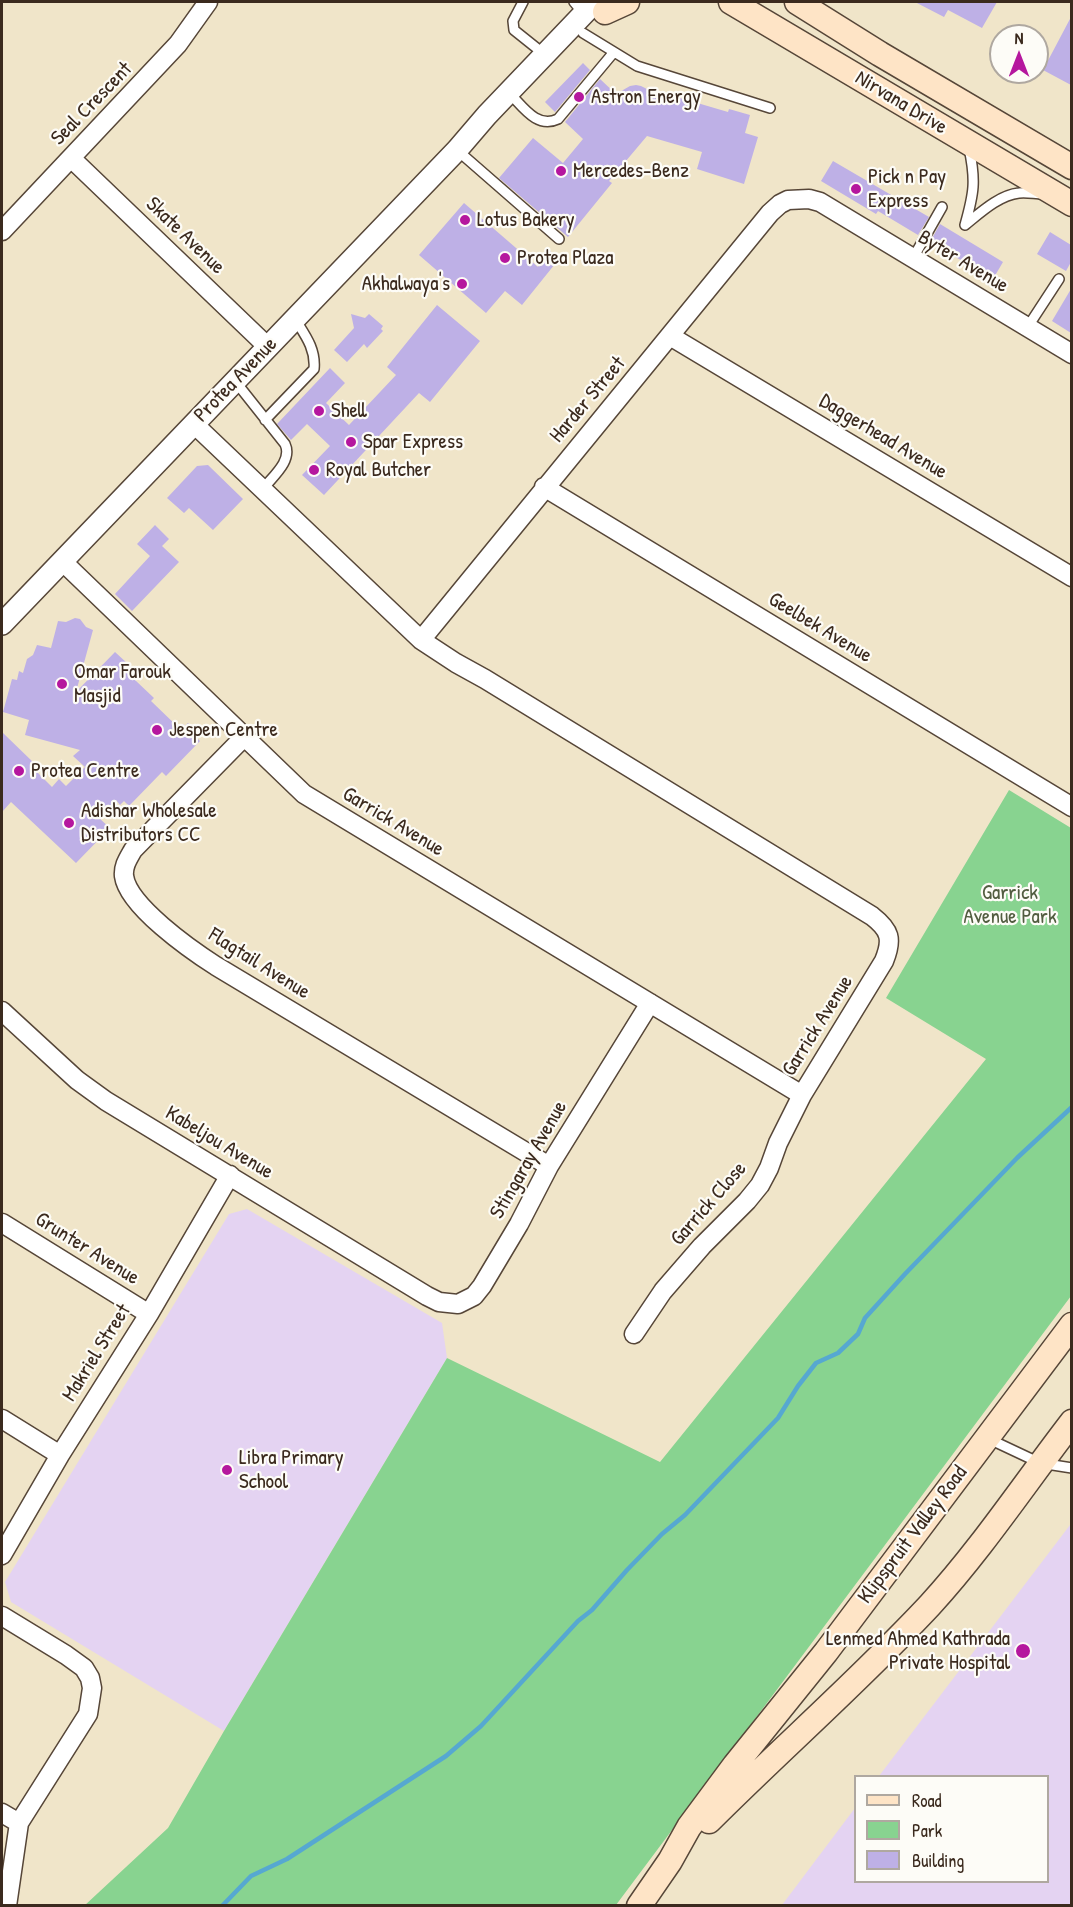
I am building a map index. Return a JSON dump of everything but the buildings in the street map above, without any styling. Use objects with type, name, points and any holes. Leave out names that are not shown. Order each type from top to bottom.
[{"type":"main road","points":[[592,11],[627,2]]},
{"type":"main road","points":[[712,2],[760,20]]},
{"type":"main road","name":"Nirvana Drive","points":[[731,2],[1063,199]]},
{"type":"main road","name":"Nirvana Drive","points":[[797,2],[1071,167]]},
{"type":"main road","name":"Klipspruit Valley Road","points":[[639,1905],[670,1861],[689,1827],[735,1765],[826,1652],[1071,1325]]},
{"type":"main road","name":"Klipspruit Valley Road","points":[[670,1861],[930,1605],[967,1562],[1071,1422]]},
{"type":"street","name":"Seal Crescent","points":[[2,231],[178,44],[208,2]]},
{"type":"street","name":"Protea Avenue","points":[[2,624],[10,610],[62,561],[295,319],[544,54],[592,11]]},
{"type":"street","name":"Protea Avenue","points":[[463,142],[514,98],[592,11]]},
{"type":"street","name":"Skate Avenue","points":[[71,158],[268,347]]},
{"type":"street","name":"Byter Avenue","points":[[797,199],[820,202],[1071,354]]},
{"type":"street","name":"Harder Street","points":[[421,640],[770,213],[780,204],[797,199]]},
{"type":"street","name":"Daggerhead Avenue","points":[[670,336],[1071,577]]},
{"type":"street","name":"Garrick Avenue","points":[[62,561],[295,786],[314,801],[802,1095],[884,961],[889,941],[884,925],[862,909],[421,640],[194,424]]},
{"type":"street","name":"Geelbek Avenue","points":[[544,487],[1071,807]]},
{"type":"street","name":"Flagtail Avenue","points":[[244,737],[133,850],[124,868],[126,884],[130,892],[177,939],[206,960],[549,1166]]},
{"type":"street","name":"Stingaray Avenue","points":[[427,1296],[439,1302],[458,1304],[474,1296],[482,1286],[519,1224],[549,1166],[650,1004]]},
{"type":"street","name":"Kabeljou Avenue","points":[[2,1011],[90,1090],[427,1296]]},
{"type":"street","name":"Garrick Close","points":[[634,1334],[663,1291],[760,1185],[802,1095]]},
{"type":"street","name":"Makriel Street","points":[[2,1555],[60,1455],[149,1314],[230,1175]]},
{"type":"street","name":"Grunter Avenue","points":[[2,1223],[149,1314]]},
{"type":"street","points":[[2,1419],[60,1455]]},
{"type":"street","points":[[2,1616],[84,1668],[90,1678],[92,1688],[88,1714],[19,1823],[7,1905]]},
{"type":"street","points":[[2,1813],[19,1823]]},
{"type":"lane","points":[[523,2],[513,21],[514,30],[544,54]]},
{"type":"lane","points":[[592,11],[614,52],[637,66],[770,108]]},
{"type":"lane","points":[[514,98],[531,116],[545,122],[553,121],[614,52]]},
{"type":"lane","points":[[463,142],[559,239]]},
{"type":"lane","points":[[968,144],[974,171],[973,196],[965,225],[993,204],[1017,193],[1063,199]]},
{"type":"lane","points":[[913,258],[942,207]]},
{"type":"lane","points":[[1027,328],[1059,279]]},
{"type":"lane","points":[[265,420],[314,369],[315,359],[312,348],[295,319]]},
{"type":"lane","points":[[235,381],[285,444],[288,451],[287,460],[262,490]]},
{"type":"lane","points":[[987,1438],[1040,1462],[1071,1468]]},
{"type":"shaded area","name":"Libra Primary School","points":[[247,1209],[442,1323],[447,1358],[224,1731],[11,1602],[5,1582],[229,1214]]},
{"type":"shaded area","name":"Lenmed Ahmed Kathrada Private Hospital","points":[[1071,1525],[1071,1905],[782,1905],[854,1809],[854,1883],[1049,1883],[1049,1775],[880,1775]]},
{"type":"green space","name":"Garrick Avenue Park","points":[[1009,790],[1071,828],[1071,1296],[616,1905],[84,1906],[168,1828],[447,1358],[660,1462],[986,1059],[886,998]]},
{"type":"waterway","points":[[222,1906],[251,1876],[287,1859],[446,1756],[481,1726],[627,1570],[662,1534],[685,1515],[778,1418],[816,1363],[838,1353],[858,1334],[865,1318],[905,1274],[1017,1158],[1072,1107]]},
{"type":"place","name":"Astron Energy","points":[[579,97]]},
{"type":"place","name":"Mercedes-Benz","points":[[561,171]]},
{"type":"place","name":"Pick n Pay Express","points":[[856,189]]},
{"type":"place","name":"Lotus Bakery","points":[[465,220]]},
{"type":"place","name":"Protea Plaza","points":[[505,258]]},
{"type":"place","name":"Akhalwaya's","points":[[462,284]]},
{"type":"place","name":"Shell","points":[[319,411]]},
{"type":"place","name":"Spar Express","points":[[351,442]]},
{"type":"place","name":"Royal Butcher","points":[[314,470]]},
{"type":"place","name":"Omar Farouk Masjid","points":[[62,684]]},
{"type":"place","name":"Jespen Centre","points":[[157,730]]},
{"type":"place","name":"Protea Centre","points":[[19,771]]},
{"type":"place","name":"Adishar Wholesale Distributors CC","points":[[69,823]]},
{"type":"place","name":"Libra Primary School","points":[[227,1470]]},
{"type":"place","name":"Lenmed Ahmed Kathrada Private Hospital","points":[[1023,1651]]}]
